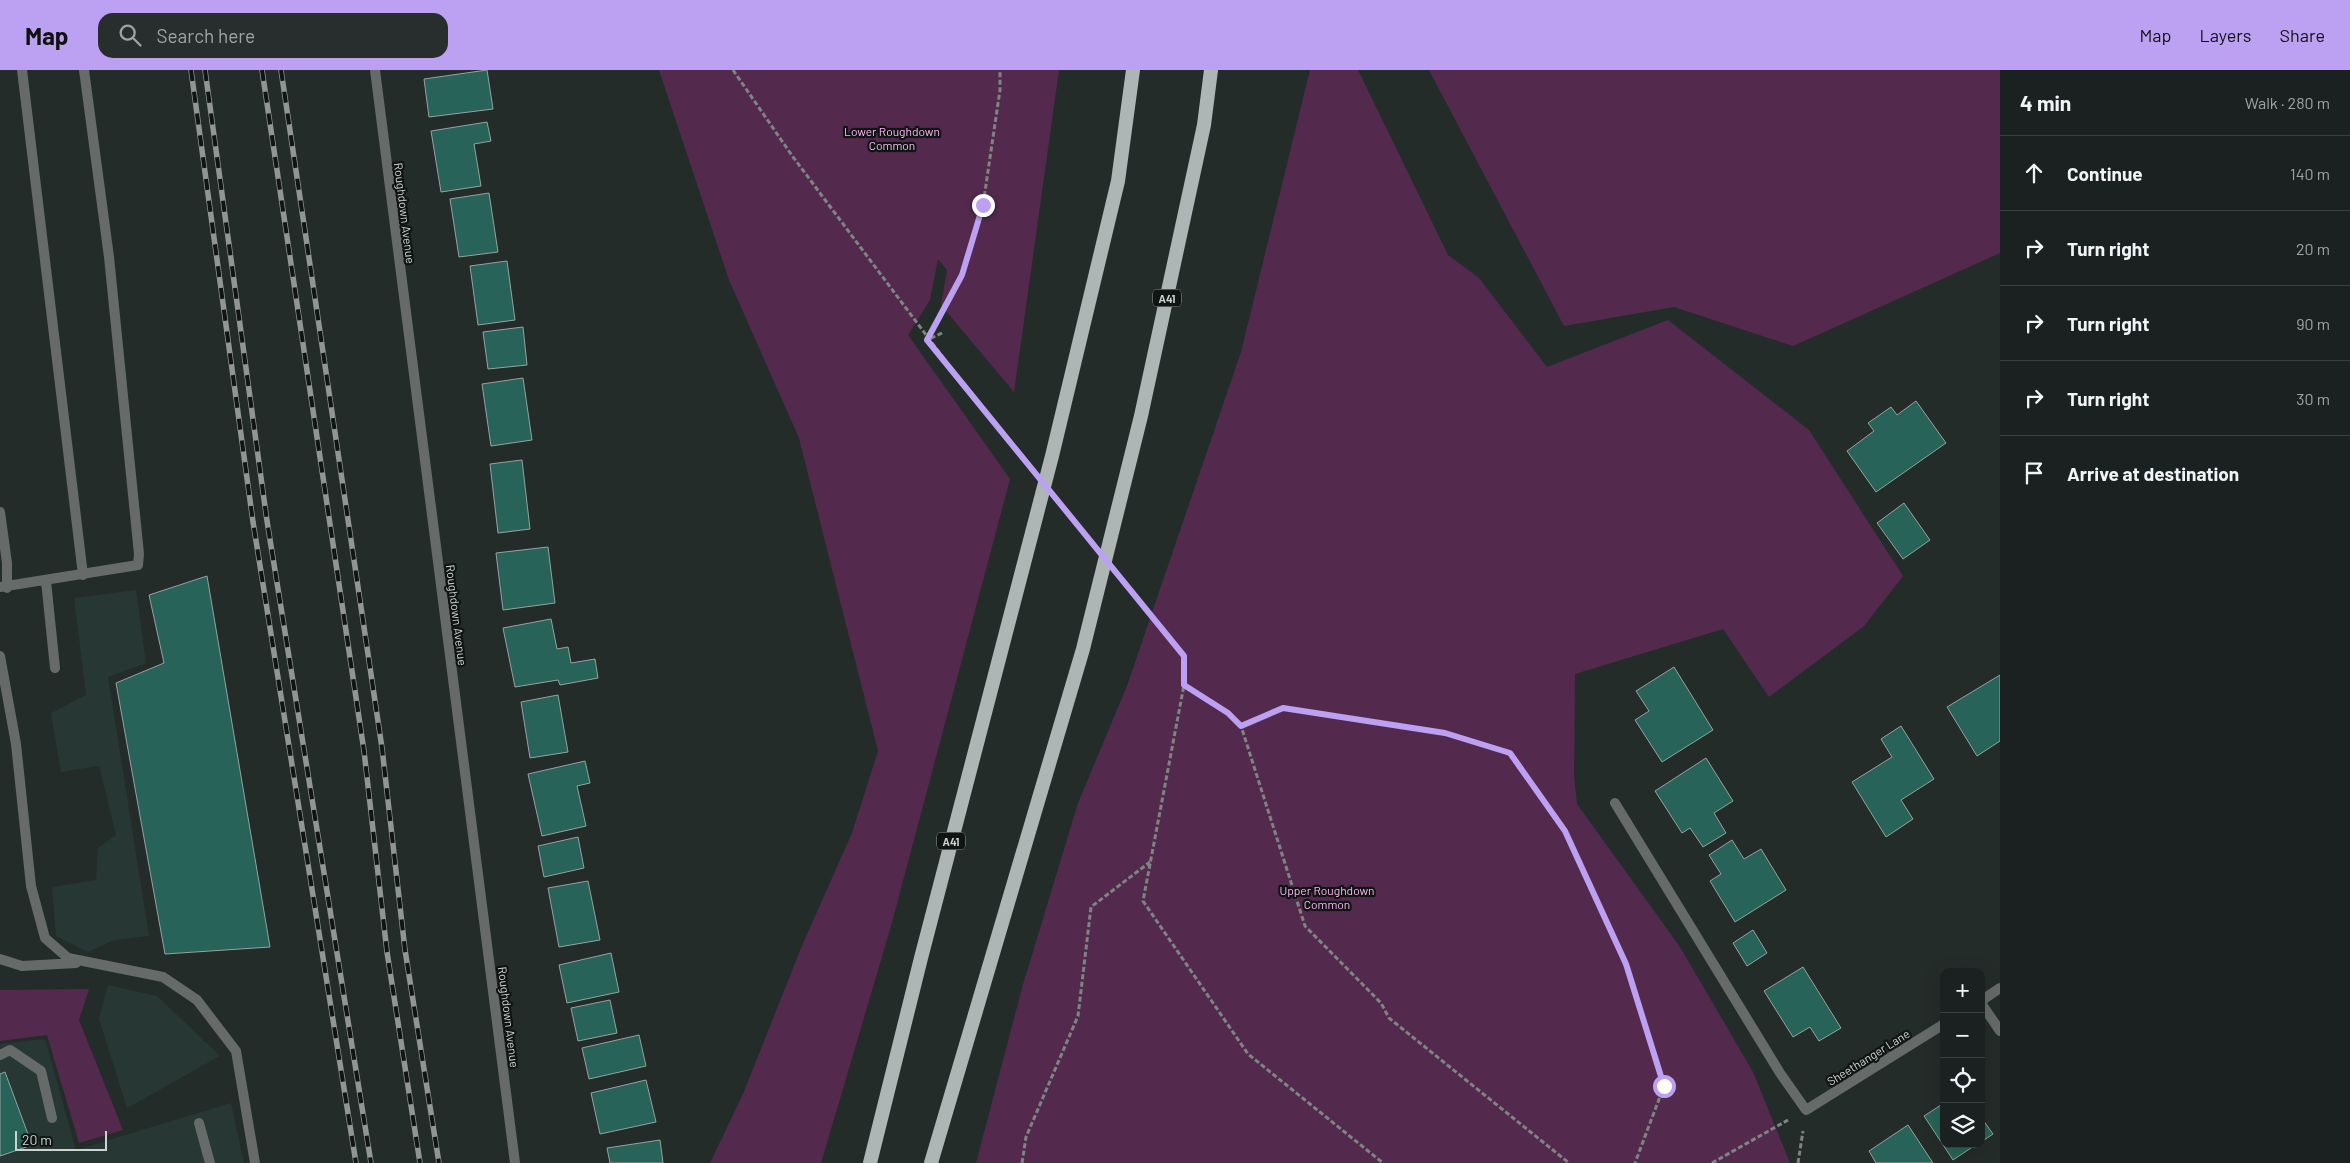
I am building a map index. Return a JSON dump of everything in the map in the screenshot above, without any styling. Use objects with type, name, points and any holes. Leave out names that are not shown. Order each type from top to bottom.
[{"type":"highway","name":"A41","points":[[870,1163],[921,958],[1054,446],[1118,181],[1133,70]]},
{"type":"highway","name":"A41","points":[[930,1163],[1083,649],[1141,416],[1204,125],[1211,70]]},
{"type":"street","points":[[22,70],[83,575]]},
{"type":"street","points":[[0,512],[6,563],[3,588],[138,565],[139,554],[109,257],[84,70]]},
{"type":"street","name":"Roughdown Avenue","points":[[375,70],[515,1163]]},
{"type":"street","points":[[46,581],[55,668]]},
{"type":"street","points":[[0,656],[16,744],[34,895],[45,938],[68,958],[82,963],[163,978],[198,1000],[236,1051],[255,1163]]},
{"type":"street","points":[[1615,802],[1780,1073],[1806,1110]]},
{"type":"street","points":[[0,959],[22,966],[82,963]]},
{"type":"street","points":[[1985,999],[2000,988]]},
{"type":"street","points":[[1985,1008],[2000,1031]]},
{"type":"street","name":"Sheethanger Lane","points":[[1806,1110],[1940,1026]]},
{"type":"street","points":[[0,1055],[10,1050],[41,1071],[52,1118]]},
{"type":"street","points":[[199,1123],[210,1163]]},
{"type":"path","points":[[733,70],[792,157],[927,340],[976,403],[1184,656],[1184,685],[1143,901],[1248,1054],[1383,1163]]},
{"type":"path","points":[[927,340],[962,275],[983,205],[1000,90],[1000,70]]},
{"type":"path","points":[[927,340],[942,332]]},
{"type":"path","points":[[1184,685],[1228,713],[1241,726],[1305,926],[1381,1003],[1389,1018],[1569,1163]]},
{"type":"path","points":[[1241,726],[1283,708],[1445,733],[1510,753],[1569,840],[1626,964],[1664,1086],[1634,1163]]},
{"type":"path","points":[[1022,1163],[1026,1137],[1078,1016],[1091,907],[1151,862]]},
{"type":"path","points":[[1712,1163],[1806,1110]]},
{"type":"path","points":[[1798,1163],[1806,1110]]},
{"type":"shaded area","points":[[136,590],[146,663],[108,677],[149,936],[114,940],[88,952],[56,936],[52,887],[96,880],[98,848],[116,835],[99,766],[61,772],[51,713],[86,695],[74,598]]},
{"type":"shaded area","points":[[108,985],[157,996],[220,1056],[127,1108],[99,1019]]},
{"type":"shaded area","points":[[45,1039],[76,1150],[231,1103],[244,1163],[0,1163],[0,1044]]},
{"type":"green space","name":"Lower Roughdown Common","points":[[659,70],[1059,70],[1014,392],[941,305],[947,270],[938,259],[930,300],[908,335],[1010,479],[891,926],[821,1163],[710,1163],[743,1094],[801,948],[852,833],[878,751],[799,438],[729,280]]},
{"type":"green space","name":"Upper Roughdown Common","points":[[1310,70],[1358,70],[1448,255],[1479,278],[1547,367],[1668,320],[1809,430],[1903,576],[1864,626],[1769,697],[1723,629],[1575,674],[1574,777],[1577,804],[1680,947],[1753,1072],[1790,1163],[976,1163],[1022,988],[1078,803],[1127,686],[1241,352]]},
{"type":"green space","points":[[1429,70],[2000,70],[2000,253],[1793,346],[1674,307],[1564,326]]},
{"type":"green space","points":[[89,989],[79,1020],[123,1130],[79,1143],[47,1035],[0,1041],[0,990]]},
{"type":"building","points":[[487,70],[493,109],[429,117],[424,79]]},
{"type":"building","points":[[487,122],[491,141],[474,144],[481,186],[441,192],[431,131]]},
{"type":"building","points":[[489,193],[498,252],[459,257],[450,199]]},
{"type":"building","points":[[507,261],[515,320],[478,325],[470,266]]},
{"type":"building","points":[[523,327],[527,365],[488,369],[483,332]]},
{"type":"building","points":[[523,378],[532,440],[491,446],[482,384]]},
{"type":"building","points":[[1916,401],[1946,443],[1876,492],[1847,451],[1874,431],[1868,423],[1891,407],[1897,415]]},
{"type":"building","points":[[522,460],[530,529],[498,533],[490,464]]},
{"type":"building","points":[[1904,503],[1930,540],[1903,559],[1877,523]]},
{"type":"building","points":[[548,547],[555,603],[503,610],[496,553]]},
{"type":"building","points":[[207,576],[270,947],[165,954],[116,683],[164,663],[149,595]]},
{"type":"building","points":[[551,619],[557,649],[568,647],[571,663],[595,659],[598,678],[560,685],[558,680],[515,687],[503,628]]},
{"type":"building","points":[[1674,667],[1713,730],[1662,762],[1635,720],[1649,711],[1636,691]]},
{"type":"building","points":[[2000,675],[2000,741],[1977,756],[1947,707]]},
{"type":"building","points":[[558,695],[568,752],[530,758],[521,702]]},
{"type":"building","points":[[1901,726],[1934,779],[1901,800],[1913,819],[1886,837],[1852,782],[1892,757],[1881,739]]},
{"type":"building","points":[[1706,758],[1733,801],[1714,813],[1726,833],[1703,847],[1690,828],[1682,833],[1655,791]]},
{"type":"building","points":[[585,761],[590,783],[577,786],[586,826],[542,836],[528,774]]},
{"type":"building","points":[[578,837],[584,868],[544,877],[538,846]]},
{"type":"building","points":[[1732,840],[1744,859],[1761,849],[1786,890],[1735,922],[1710,881],[1721,874],[1709,855]]},
{"type":"building","points":[[588,881],[600,940],[559,947],[548,888]]},
{"type":"building","points":[[1753,930],[1767,953],[1747,966],[1733,943]]},
{"type":"building","points":[[611,953],[619,992],[567,1003],[559,965]]},
{"type":"building","points":[[1803,967],[1841,1028],[1819,1041],[1810,1027],[1793,1037],[1764,991]]},
{"type":"building","points":[[610,1000],[617,1033],[578,1041],[571,1008]]},
{"type":"building","points":[[639,1035],[646,1066],[589,1079],[582,1048]]},
{"type":"building","points":[[5,1072],[32,1145],[0,1156],[0,1074]]},
{"type":"building","points":[[646,1080],[656,1122],[600,1134],[591,1093]]},
{"type":"building","points":[[1940,1106],[1940,1140],[1924,1116]]},
{"type":"building","points":[[1985,1123],[1993,1134],[1985,1139]]},
{"type":"building","points":[[1908,1125],[1933,1163],[1876,1163],[1869,1151]]},
{"type":"building","points":[[660,1140],[663,1163],[610,1163],[607,1148]]},
{"type":"building","points":[[1945,1148],[1971,1148],[1953,1160]]},
{"type":"railway","points":[[191,70],[253,522],[356,1163]]},
{"type":"railway","points":[[205,70],[267,521],[371,1163]]},
{"type":"railway","points":[[262,70],[364,751],[387,952],[420,1163]]},
{"type":"railway","points":[[281,70],[382,748],[405,950],[439,1163]]},
{"type":"route","points":[[983,205],[962,275],[927,340],[976,403],[1184,656],[1184,685],[1198,692],[1228,713],[1241,726],[1283,708],[1365,718],[1445,733],[1510,753],[1565,831],[1626,964],[1664,1086]]}]
